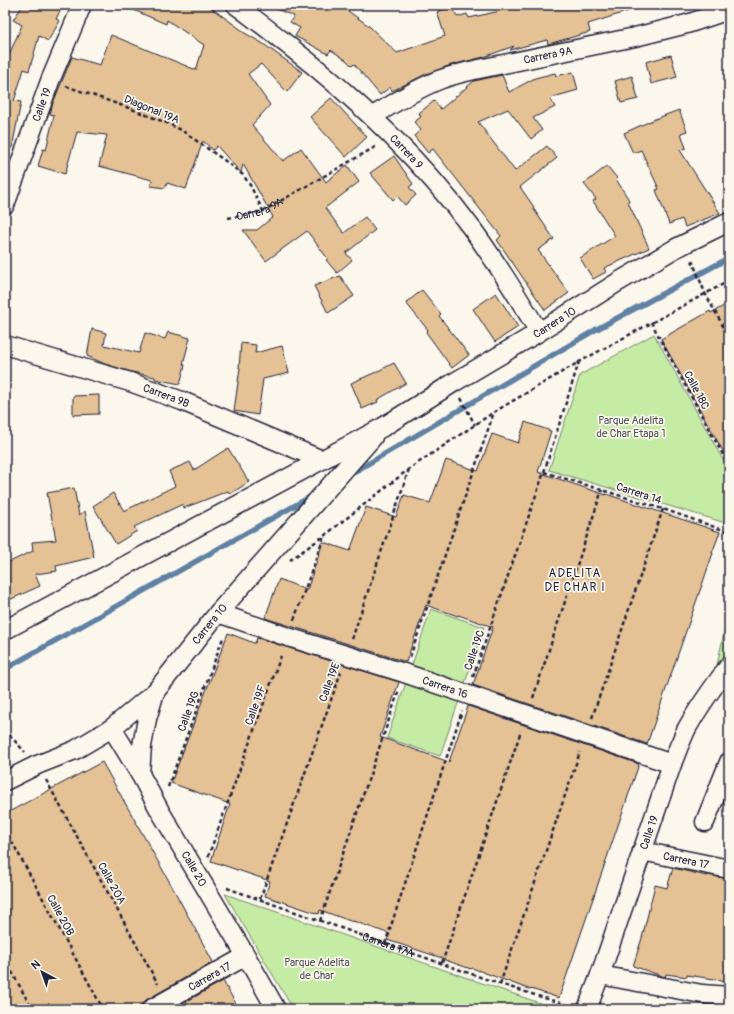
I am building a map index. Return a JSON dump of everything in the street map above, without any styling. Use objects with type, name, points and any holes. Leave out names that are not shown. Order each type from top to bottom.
[{"type":"street","name":"Calle 19","points":[[5,205],[50,81],[82,5]]},
{"type":"street","name":"Carrera 9","points":[[236,5],[330,78],[373,116],[421,166],[448,197],[472,229],[511,285],[539,332]]},
{"type":"street","name":"Carrera 9A","points":[[373,116],[428,85],[454,75],[635,37],[686,24],[729,10]]},
{"type":"street","name":"Carrera 10","points":[[5,630],[383,427],[618,282],[676,248],[729,222]]},
{"type":"street","name":"Carrera 9B","points":[[5,345],[130,382],[182,401],[322,460]]},
{"type":"street","name":"Carrera 10","points":[[5,781],[37,765],[75,750],[112,728],[155,692],[224,615],[322,495],[383,427]]},
{"type":"street","name":"Carrera 16","points":[[224,615],[288,637],[404,673],[672,764]]},
{"type":"street","name":"Calle 19","points":[[579,1008],[600,975],[672,764],[686,731],[716,682],[729,666]]},
{"type":"street","points":[[140,774],[142,746],[147,719],[155,692]]},
{"type":"street","name":"Calle 20","points":[[112,728],[276,1009]]},
{"type":"street","points":[[705,822],[729,762]]},
{"type":"street","name":"Carrera 17","points":[[642,851],[729,869]]},
{"type":"street","name":"Carrera 17","points":[[151,1009],[246,956]]},
{"type":"street","points":[[600,975],[702,994],[729,996]]},
{"type":"path","name":"Diagonal 19A","points":[[50,81],[129,108],[182,130],[243,175],[250,185],[263,211]]},
{"type":"path","name":"Carrera 9A","points":[[228,218],[263,211],[393,136]]},
{"type":"path","points":[[695,268],[705,293],[729,337]]},
{"type":"path","points":[[287,563],[409,469],[494,412],[579,362],[729,281]]},
{"type":"path","name":"Calle 18C","points":[[651,322],[729,466]]},
{"type":"path","name":"Calle 19C","points":[[385,944],[467,695],[544,472],[579,362]]},
{"type":"path","points":[[462,399],[475,425]]},
{"type":"path","name":"Calle 19E","points":[[260,899],[347,655],[409,469]]},
{"type":"path","name":"Carrera 14","points":[[544,472],[663,509],[729,532]]},
{"type":"path","name":"Calle 19F","points":[[200,879],[324,536]]},
{"type":"path","name":"Calle 19G","points":[[160,811],[224,615]]},
{"type":"path","name":"Calle 20A","points":[[5,730],[37,765],[167,1000]]},
{"type":"path","name":"Calle 20B","points":[[5,829],[103,1009]]},
{"type":"path","name":"Carrera 17A","points":[[200,879],[500,984],[579,1008]]},
{"type":"path","points":[[5,959],[32,1009]]},
{"type":"green space","name":"Parque Adelita de Char Etapa 1","points":[[654,334],[729,471],[729,524],[549,470],[580,375]]},
{"type":"green space","points":[[431,609],[484,627],[440,756],[387,738]]},
{"type":"green space","points":[[729,620],[729,649],[717,665],[725,628]]},
{"type":"green space","name":"Parque Adelita de Char","points":[[225,894],[557,1009],[293,1009]]},
{"type":"building","points":[[23,5],[63,5],[56,19],[60,21],[48,41],[39,36],[29,71],[24,69],[14,101],[21,102],[12,148],[5,147],[5,54],[9,55],[22,25],[13,20]]},
{"type":"building","points":[[122,5],[207,5],[243,32],[262,43],[302,72],[287,92],[261,64],[248,74],[270,105],[252,125],[283,161],[301,148],[326,182],[347,165],[359,182],[325,208],[344,233],[365,217],[375,230],[346,253],[352,260],[337,273],[326,260],[328,259],[307,231],[266,261],[243,230],[257,230],[273,217],[243,164],[241,173],[217,146],[213,150],[203,141],[186,189],[167,183],[165,188],[151,186],[152,180],[99,166],[107,135],[77,132],[65,174],[38,166],[43,149],[46,150],[54,115],[50,114],[53,103],[72,57],[100,65],[111,35],[196,70],[204,45],[167,20],[166,24]]},
{"type":"building","points":[[268,5],[351,5],[348,11],[369,26],[397,53],[445,36],[437,12],[453,6],[457,17],[467,14],[469,18],[500,11],[499,5],[514,5],[515,9],[534,5],[536,10],[554,5],[638,5],[638,8],[588,24],[590,32],[548,44],[547,40],[510,50],[514,46],[484,57],[451,65],[426,74],[392,91],[390,87],[380,95],[354,64],[352,66],[331,50],[328,54],[295,36],[300,28],[290,22],[294,16]]},
{"type":"building","points":[[671,55],[677,77],[651,84],[646,62]]},
{"type":"building","points":[[573,72],[578,90],[550,98],[555,107],[533,118],[542,130],[531,139],[508,109],[478,122],[515,171],[547,146],[557,158],[520,187],[554,239],[538,250],[569,293],[545,310],[497,240],[501,236],[433,149],[428,153],[414,136],[421,130],[414,122],[421,117],[419,113],[434,101],[441,109],[474,81],[502,75],[509,92],[535,78],[555,73],[556,76]]},
{"type":"building","points":[[632,76],[638,99],[621,103],[615,81]]},
{"type":"building","points":[[331,98],[367,137],[346,157],[310,117]]},
{"type":"building","points":[[679,110],[687,131],[681,133],[686,148],[680,150],[720,213],[685,227],[682,219],[669,224],[656,190],[659,189],[641,150],[633,153],[624,133]]},
{"type":"building","points":[[394,156],[413,184],[409,187],[416,195],[405,205],[397,196],[393,200],[370,173]]},
{"type":"building","points":[[607,166],[617,178],[616,179],[629,200],[628,202],[649,248],[604,268],[606,272],[593,279],[580,258],[615,236],[593,201],[596,199],[584,184]]},
{"type":"building","points":[[340,276],[354,296],[328,313],[314,286]]},
{"type":"building","points":[[422,290],[441,314],[439,316],[469,355],[452,368],[426,332],[428,330],[406,303]]},
{"type":"building","points":[[496,293],[518,327],[495,342],[473,309]]},
{"type":"building","points":[[729,303],[729,462],[661,339],[710,311],[711,313]]},
{"type":"building","points":[[92,329],[106,333],[104,345],[139,353],[145,333],[165,339],[168,332],[190,338],[183,364],[185,365],[180,384],[155,379],[155,377],[105,364],[87,356]]},
{"type":"building","points":[[241,343],[256,345],[255,353],[282,346],[289,373],[263,379],[258,415],[234,411],[240,368]]},
{"type":"building","points":[[394,363],[406,383],[377,400],[378,402],[362,409],[351,383]]},
{"type":"building","points":[[99,395],[99,414],[73,415],[73,396]]},
{"type":"building","points":[[525,422],[551,431],[538,472],[720,532],[647,744],[473,685],[493,627],[458,615],[426,605],[406,662],[265,618],[279,579],[307,590],[323,542],[350,551],[366,507],[396,517],[404,495],[430,503],[446,460],[478,471],[492,434],[518,443]]},
{"type":"building","points":[[228,448],[249,482],[230,494],[228,491],[184,508],[183,504],[134,527],[137,531],[116,544],[93,506],[113,493],[124,511],[175,486],[169,471],[190,462],[194,470]]},
{"type":"building","points":[[74,488],[79,515],[85,511],[94,557],[56,566],[57,571],[35,574],[40,586],[9,600],[5,591],[5,564],[33,551],[32,542],[56,540],[47,493]]},
{"type":"building","points":[[228,633],[254,643],[257,638],[399,682],[380,737],[449,762],[468,706],[639,764],[559,998],[531,990],[472,968],[471,969],[387,940],[390,934],[353,921],[320,910],[319,914],[265,896],[270,881],[211,861],[230,804],[171,783]]},
{"type":"building","points":[[102,762],[213,962],[146,1000],[142,1004],[141,1009],[5,1009],[5,814]]},
{"type":"building","points":[[673,868],[707,876],[729,879],[728,981],[687,975],[687,977],[666,974],[665,977],[633,966],[642,938],[655,885],[667,888]]},
{"type":"building","points":[[223,981],[239,1009],[173,1009]]},
{"type":"waterway","points":[[349,475],[595,330],[729,258]]},
{"type":"waterway","points":[[5,669],[310,497]]},
{"type":"district","name":"ADELITA DE CHAR I","points":[[575,580]]}]
